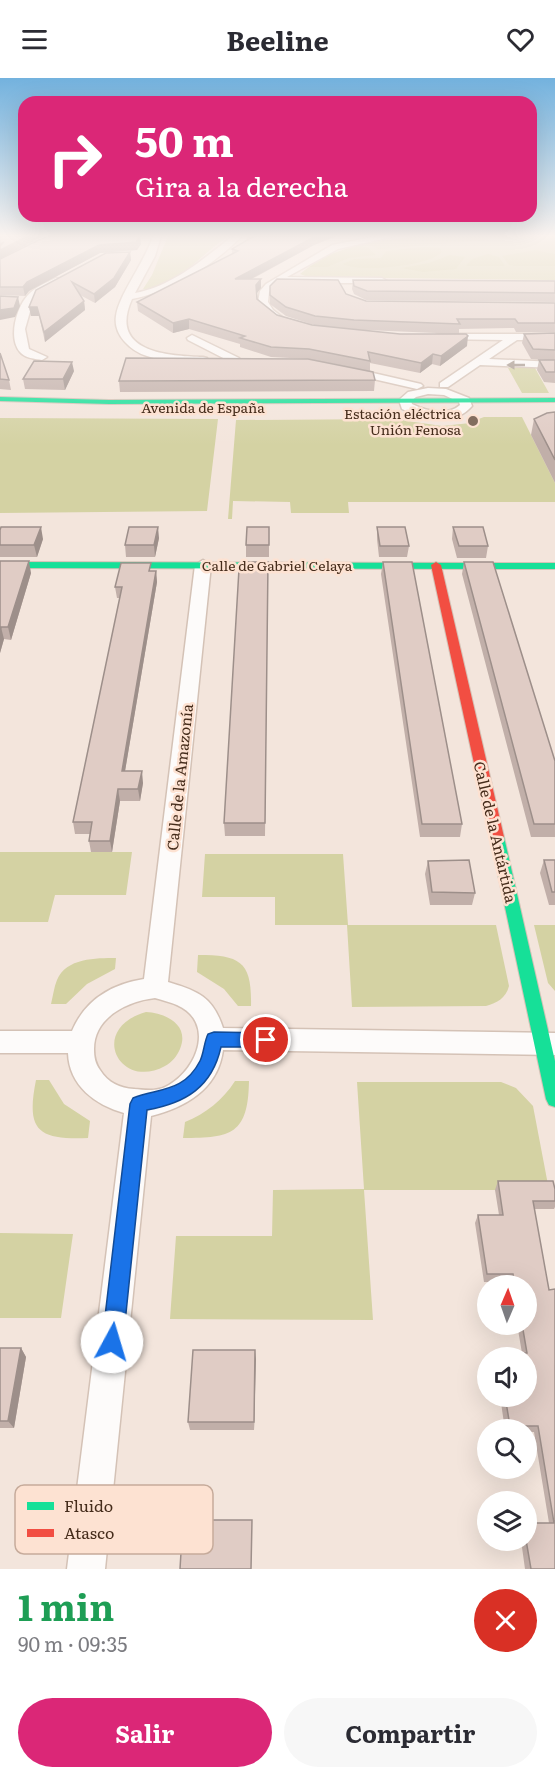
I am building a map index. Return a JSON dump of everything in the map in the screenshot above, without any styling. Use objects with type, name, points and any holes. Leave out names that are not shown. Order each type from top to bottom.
[{"type":"street","points":[[23,306],[20,335],[23,349],[29,354],[42,357]]},
{"type":"street","points":[[125,306],[120,320],[126,337],[138,349],[177,358],[240,360],[192,338]]},
{"type":"street","points":[[265,306],[273,315],[289,323]]},
{"type":"street","points":[[423,337],[555,337]]},
{"type":"street","points":[[444,385],[516,337]]},
{"type":"street","points":[[477,362],[555,365]]},
{"type":"street","points":[[338,368],[410,397],[432,383],[451,388],[462,400]]},
{"type":"street","name":"Avenida de España","points":[[0,405],[83,408],[410,397]]},
{"type":"street","name":"Avenida de España","points":[[0,399],[98,402],[410,397],[555,405]]},
{"type":"street","name":"Avenida de España","points":[[462,400],[555,400]]},
{"type":"street","name":"Calle de Gabriel Celaya","points":[[0,565],[555,566]]},
{"type":"street","name":"Calle de la Amazonía","points":[[155,988],[203,566]]},
{"type":"street","name":"Calle de la Antártida","points":[[436,566],[549,1044],[555,1099]]},
{"type":"street","points":[[155,988],[177,992],[196,1003],[209,1019],[214,1039],[209,1063],[193,1084],[168,1098],[139,1104],[124,1102],[98,1089],[83,1068],[80,1055],[81,1042],[90,1020],[107,1003],[130,992],[155,988]]},
{"type":"street","points":[[214,1039],[549,1044]]},
{"type":"street","points":[[0,1042],[81,1042]]},
{"type":"street","points":[[96,1485],[139,1104]]},
{"type":"street","points":[[86,1569],[88,1554]]},
{"type":"shaded area","points":[[508,368],[535,368],[549,393],[522,393]]},
{"type":"shaded area","points":[[484,417],[522,417],[555,483],[555,502],[348,502],[349,513],[291,513],[290,502],[233,501],[232,519],[228,519],[236,420],[394,419],[442,426],[480,422],[476,420]]},
{"type":"shaded area","points":[[0,418],[218,419],[207,511],[0,513]]},
{"type":"shaded area","points":[[0,852],[132,852],[126,895],[55,895],[48,922],[0,922]]},
{"type":"shaded area","points":[[205,854],[343,854],[348,925],[496,925],[508,990],[500,999],[486,1006],[352,1007],[347,925],[275,925],[275,897],[202,897]]},
{"type":"shaded area","points":[[534,925],[555,925],[555,991],[548,983]]},
{"type":"shaded area","points":[[198,955],[225,957],[241,964],[249,979],[251,1006],[238,1006],[224,989],[197,972]]},
{"type":"shaded area","points":[[116,958],[115,969],[87,984],[66,1004],[51,1004],[57,980],[67,967],[82,961]]},
{"type":"shaded area","points":[[146,1012],[168,1018],[179,1027],[182,1033],[179,1052],[172,1061],[149,1072],[135,1070],[124,1064],[116,1055],[114,1043],[118,1031],[128,1020]]},
{"type":"shaded area","points":[[36,1080],[49,1080],[64,1104],[90,1121],[88,1138],[57,1137],[46,1134],[39,1128],[33,1110]]},
{"type":"shaded area","points":[[235,1081],[249,1081],[248,1099],[241,1122],[225,1134],[214,1137],[183,1138],[185,1122],[213,1106]]},
{"type":"shaded area","points":[[357,1082],[501,1082],[516,1088],[533,1106],[549,1190],[364,1190],[373,1320],[170,1319],[176,1236],[272,1236],[273,1190],[364,1189]]},
{"type":"shaded area","points":[[0,1233],[73,1234],[61,1318],[0,1318]]},
{"type":"building","points":[[0,306],[15,306],[14,308],[0,310]]},
{"type":"building","points":[[78,306],[44,332],[37,307],[29,307]]},
{"type":"building","points":[[143,306],[265,306],[277,315],[312,325],[400,334],[466,334],[468,336],[441,356],[433,354],[421,363],[368,352],[370,361],[309,349],[271,347],[240,338],[245,336],[189,319],[173,323]]},
{"type":"building","points":[[284,306],[555,306],[555,323],[518,323],[515,319],[457,319],[460,324],[354,320],[315,316]]},
{"type":"building","points":[[555,333],[555,350],[533,349],[524,334]]},
{"type":"building","points":[[0,353],[9,380],[0,379]]},
{"type":"building","points":[[126,358],[308,359],[373,372],[375,380],[119,381]]},
{"type":"building","points":[[539,360],[555,360],[555,372],[546,372]]},
{"type":"building","points":[[34,361],[72,362],[63,379],[23,379]]},
{"type":"building","points":[[555,412],[555,460],[534,419]]},
{"type":"building","points":[[1,527],[41,527],[34,545],[0,545]]},
{"type":"building","points":[[129,527],[158,527],[154,545],[125,545]]},
{"type":"building","points":[[247,527],[269,527],[269,545],[246,545]]},
{"type":"building","points":[[377,527],[405,527],[409,546],[380,546]]},
{"type":"building","points":[[453,527],[483,527],[488,546],[459,546]]},
{"type":"building","points":[[0,561],[29,561],[8,627],[1,627],[0,631]]},
{"type":"building","points":[[245,562],[268,562],[265,823],[224,823],[239,569],[244,569]]},
{"type":"building","points":[[383,562],[412,562],[462,824],[422,824]]},
{"type":"building","points":[[464,562],[493,562],[555,761],[555,824],[534,824]]},
{"type":"building","points":[[121,563],[151,563],[149,571],[156,571],[122,771],[142,771],[138,789],[118,789],[110,841],[89,841],[92,822],[73,822],[122,587],[115,587]]},
{"type":"building","points":[[469,860],[475,893],[432,892],[428,861]]},
{"type":"building","points":[[544,860],[555,860],[555,892],[552,892]]},
{"type":"building","points":[[498,1181],[553,1181],[555,1201],[533,1201],[549,1290],[555,1289],[555,1569],[531,1569],[528,1551],[537,1551],[537,1523],[554,1523],[537,1419],[509,1419],[507,1407],[537,1407],[537,1347],[526,1347],[524,1335],[537,1335],[537,1275],[487,1274],[478,1215],[503,1215]]},
{"type":"building","points":[[0,1348],[21,1348],[8,1421],[0,1421]]},
{"type":"building","points":[[193,1350],[255,1350],[254,1422],[188,1422]]},
{"type":"building","points":[[213,1520],[252,1520],[251,1569],[180,1569],[181,1554],[213,1554]]},
{"type":"traffic: fast","points":[[0,399],[109,402],[555,400]]},
{"type":"traffic: fast","points":[[0,565],[555,566]]},
{"type":"traffic: fast","points":[[497,837],[555,1099]]},
{"type":"traffic: jam","points":[[436,565],[497,837]]},
{"type":"place","name":"Estación eléctrica Unión Fenosa","points":[[473,421]]},
{"type":"route","points":[[112,1342],[139,1104],[154,1103],[168,1098],[193,1084],[209,1063],[214,1039],[266,1040]]}]
